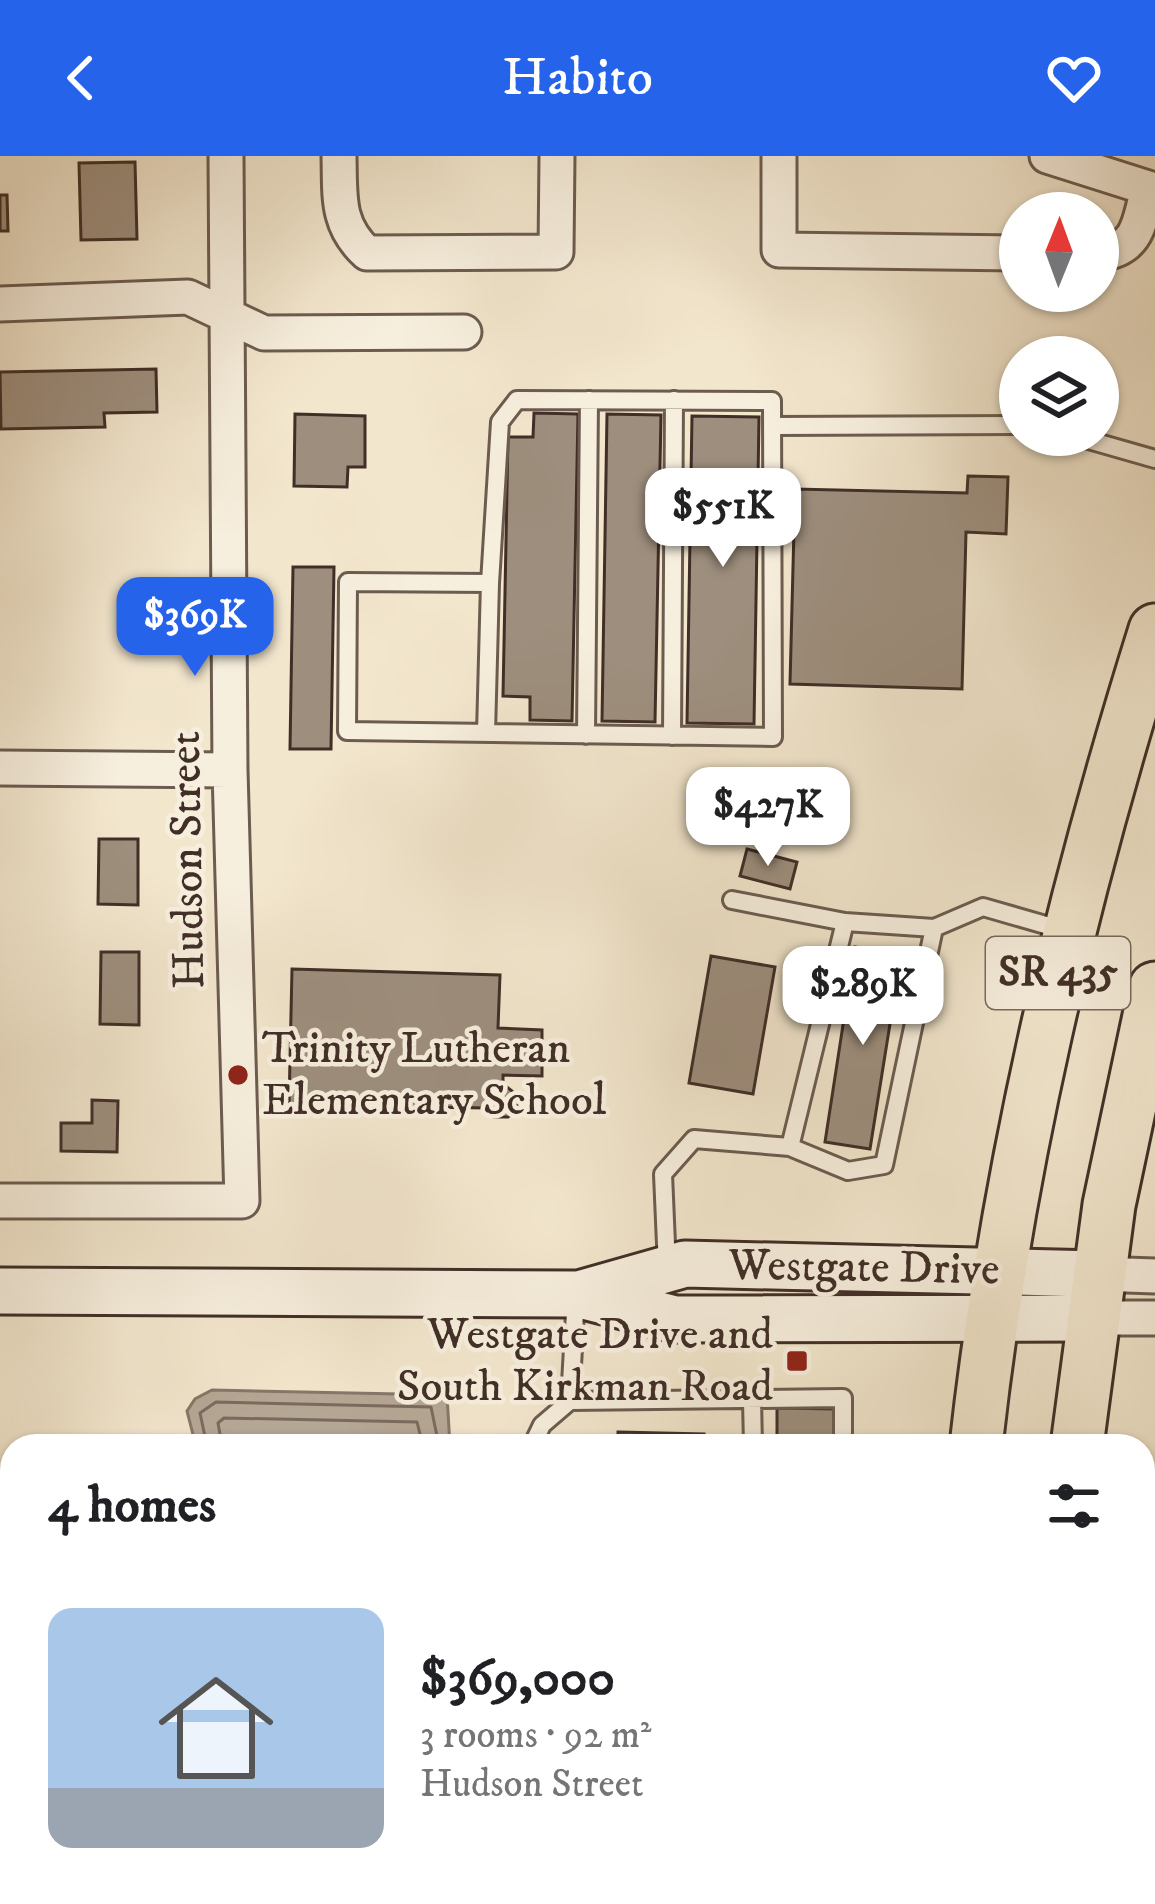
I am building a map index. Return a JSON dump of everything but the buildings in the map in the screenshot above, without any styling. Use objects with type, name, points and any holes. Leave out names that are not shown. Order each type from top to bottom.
[{"type":"main road","name":"SR 435","points":[[977,1434],[998,1269],[1067,931],[1155,630]]},
{"type":"main road","name":"SR 435","points":[[1078,1434],[1095,1296],[1155,988]]},
{"type":"street","name":"Hudson Street","points":[[0,1201],[242,1201],[230,770],[226,156]]},
{"type":"street","points":[[339,156],[340,214],[350,237],[368,253],[556,252],[557,156]]},
{"type":"street","points":[[779,156],[779,250],[999,254]]},
{"type":"street","points":[[1047,156],[1148,188],[1136,238],[1119,252]]},
{"type":"street","points":[[0,304],[188,297],[264,333],[464,332]]},
{"type":"street","points":[[0,768],[230,770]]},
{"type":"street","name":"Westgate Drive","points":[[576,1294],[685,1264],[998,1269],[1155,1318]]},
{"type":"street","name":"Westgate Drive","points":[[0,1291],[576,1294],[675,1319],[990,1321],[1155,1276]]},
{"type":"lane","points":[[486,733],[500,422],[517,400],[772,400],[773,737],[586,735],[486,733],[347,730],[348,582],[490,583]]},
{"type":"lane","points":[[586,735],[589,400]]},
{"type":"lane","points":[[672,736],[674,400]]},
{"type":"lane","points":[[772,426],[999,425]]},
{"type":"lane","points":[[1119,449],[1155,459]]},
{"type":"lane","points":[[732,900],[845,922],[934,928],[982,907],[1067,931]]},
{"type":"lane","points":[[790,1147],[845,922]]},
{"type":"lane","points":[[668,1269],[663,1174],[694,1139],[790,1147],[848,1171],[884,1165],[934,928]]},
{"type":"lane","points":[[570,1401],[576,1294]]},
{"type":"lane","points":[[537,1434],[542,1424],[570,1401],[843,1398],[843,1434]]},
{"type":"lane","points":[[752,1399],[753,1434]]},
{"type":"water","points":[[212,1390],[447,1395],[449,1434],[193,1434],[187,1411],[195,1399]]},
{"type":"place","name":"Trinity Lutheran Elementary School","points":[[238,1075]]},
{"type":"place","name":"Westgate Drive and South Kirkman Road","points":[[797,1361]]}]
